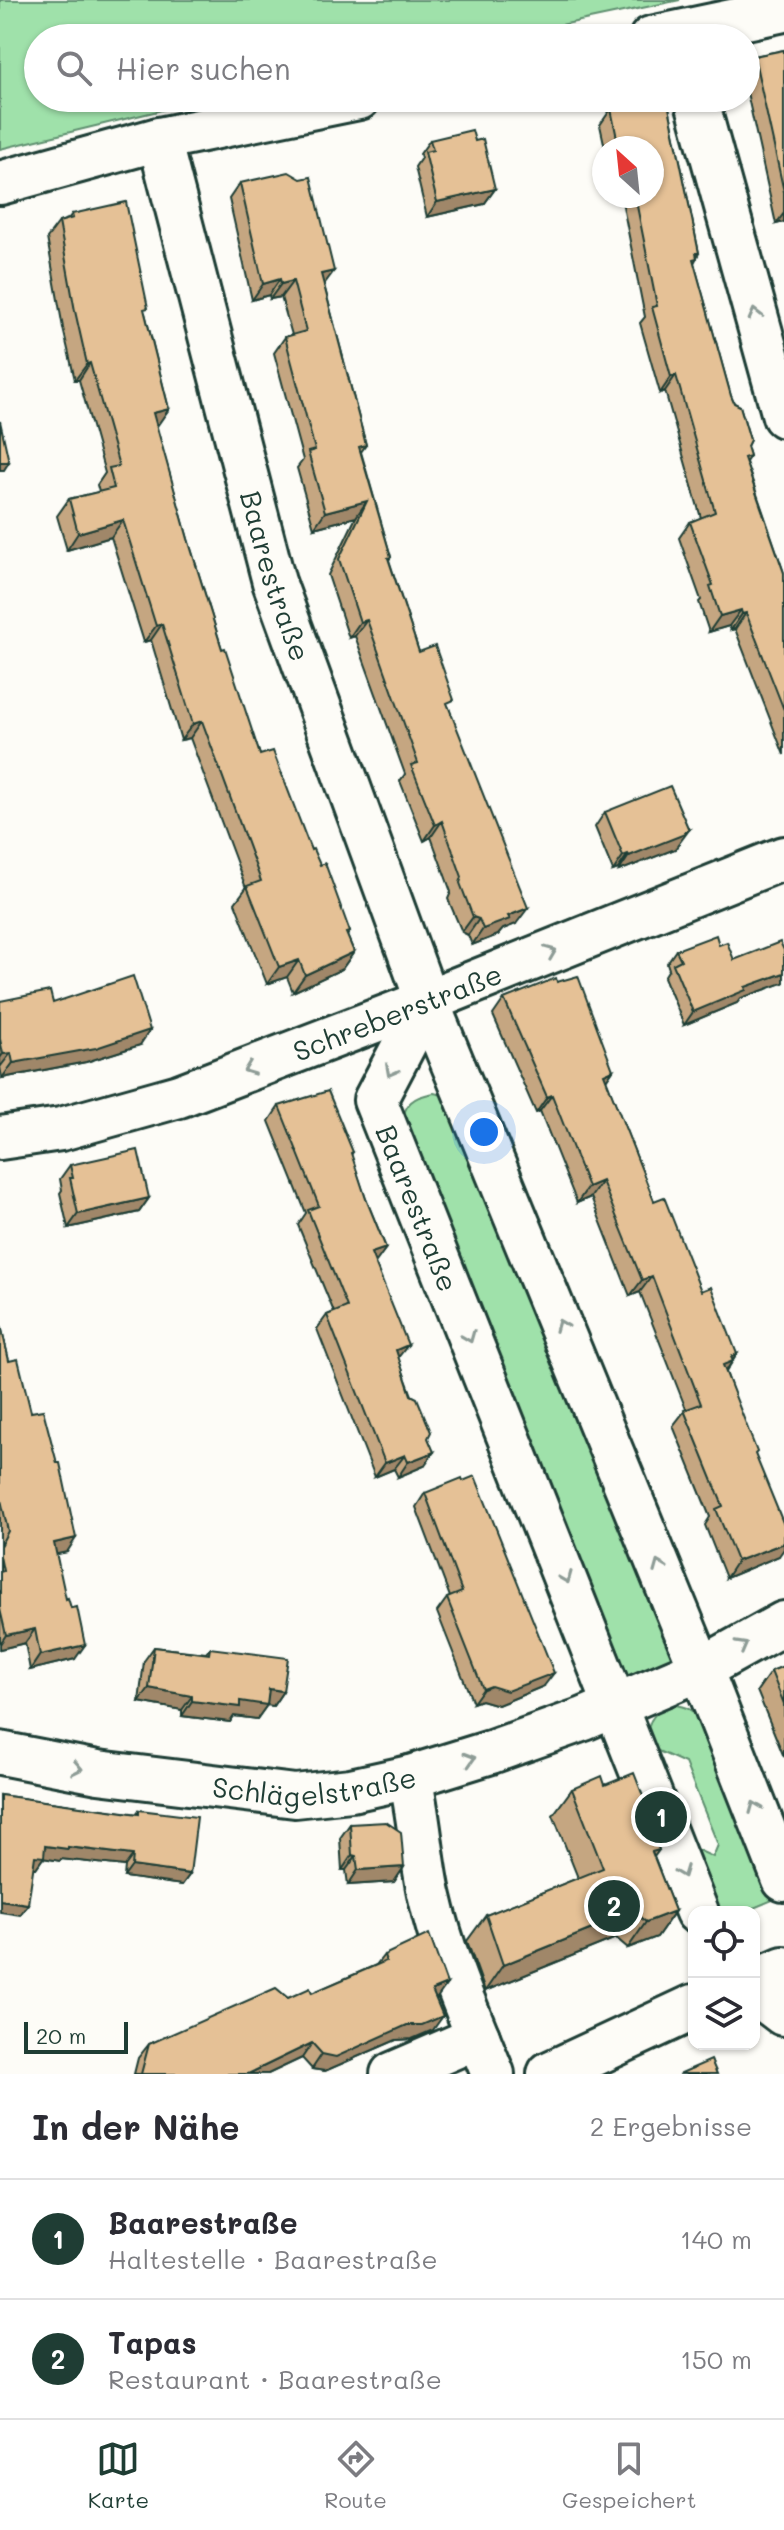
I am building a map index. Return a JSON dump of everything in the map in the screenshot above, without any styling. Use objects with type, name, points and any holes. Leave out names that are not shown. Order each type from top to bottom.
[{"type":"main road","points":[[760,1979],[784,1969]]},
{"type":"main road","points":[[550,2074],[688,2010]]},
{"type":"street","points":[[724,24],[784,10]]},
{"type":"street","points":[[0,183],[159,139],[291,112]]},
{"type":"street","points":[[700,112],[784,416]]},
{"type":"street","name":"Baarestraße","points":[[159,139],[274,582],[427,1001],[701,1669],[784,1880]]},
{"type":"street","name":"Schreberstraße","points":[[0,1138],[61,1129],[179,1096],[784,858]]},
{"type":"street","name":"Baarestraße","points":[[427,1001],[375,1100],[695,1906]]},
{"type":"street","name":"Schlägelstraße","points":[[0,1753],[98,1772],[295,1796],[351,1790],[410,1777],[491,1752],[617,1706],[701,1669],[784,1623]]},
{"type":"street","points":[[392,2074],[486,2055],[437,1926],[410,1777]]},
{"type":"street","points":[[760,1996],[784,2014]]},
{"type":"green space","points":[[0,0],[680,0],[566,24],[24,24],[24,112],[154,112],[0,149]]},
{"type":"green space","points":[[434,1093],[447,1096],[674,1655],[668,1666],[635,1677],[625,1675],[400,1125],[411,1102]]},
{"type":"green space","points":[[682,1706],[696,1714],[702,1722],[775,1899],[758,1906],[712,1906],[687,1845],[713,1857],[718,1845],[685,1763],[647,1746],[651,1720],[666,1707]]},
{"type":"building","points":[[784,50],[784,192],[760,83],[760,55]]},
{"type":"building","points":[[612,112],[670,112],[699,253],[693,259],[731,396],[734,403],[740,406],[750,440],[747,446],[750,456],[744,458],[784,573],[784,710],[746,613],[742,614],[741,610],[720,616],[710,586],[713,585],[690,522],[715,512],[676,375],[671,377],[652,307],[657,306],[637,208],[664,208],[664,136],[617,136]]},
{"type":"building","points":[[472,130],[475,141],[483,139],[495,189],[437,202],[425,152],[433,150],[430,140]]},
{"type":"building","points":[[289,172],[301,179],[311,177],[334,271],[321,274],[366,445],[359,447],[391,557],[388,558],[419,652],[435,646],[454,700],[447,703],[528,908],[483,929],[479,919],[473,917],[460,883],[462,877],[442,821],[435,825],[411,765],[418,763],[367,620],[360,622],[339,559],[367,501],[325,512],[308,452],[315,450],[285,337],[306,331],[293,281],[281,284],[280,279],[263,284],[240,183]]},
{"type":"building","points":[[126,202],[148,308],[144,309],[169,409],[153,413],[188,539],[222,649],[225,648],[260,755],[273,751],[311,850],[320,865],[325,863],[350,932],[346,933],[354,952],[305,975],[299,960],[279,967],[247,886],[261,881],[202,721],[193,724],[162,624],[156,626],[123,520],[78,533],[69,499],[114,488],[109,468],[119,466],[90,363],[87,364],[59,222],[73,218],[72,214]]},
{"type":"building","points":[[0,421],[9,462],[0,462]]},
{"type":"building","points":[[670,786],[689,830],[623,856],[605,812]]},
{"type":"building","points":[[716,935],[719,945],[727,942],[734,960],[780,942],[784,950],[784,973],[745,987],[746,990],[693,1012],[673,964],[681,960],[676,950]]},
{"type":"building","points":[[133,976],[150,1030],[96,1048],[13,1063],[11,1053],[3,1054],[0,1001],[50,991],[53,1003]]},
{"type":"building","points":[[578,976],[613,1070],[604,1074],[654,1201],[664,1197],[701,1291],[711,1287],[737,1354],[731,1357],[733,1361],[723,1365],[784,1525],[784,1543],[737,1561],[716,1509],[723,1506],[684,1410],[701,1404],[652,1276],[642,1280],[602,1181],[588,1187],[552,1095],[547,1097],[504,999],[556,978],[557,982]]},
{"type":"building","points":[[328,1091],[386,1248],[371,1253],[408,1345],[396,1350],[411,1395],[417,1398],[431,1432],[428,1438],[434,1452],[408,1462],[405,1455],[385,1463],[327,1315],[347,1307],[308,1210],[319,1206],[279,1106]]},
{"type":"building","points":[[138,1150],[149,1198],[78,1214],[70,1165]]},
{"type":"building","points":[[0,1321],[9,1361],[18,1359],[31,1412],[43,1410],[57,1463],[60,1463],[76,1538],[54,1543],[66,1599],[71,1608],[77,1607],[85,1645],[40,1655],[35,1629],[6,1635],[0,1609],[0,1572],[3,1571],[0,1546],[8,1531],[0,1495]]},
{"type":"building","points":[[475,1476],[554,1673],[507,1691],[491,1686],[483,1689],[447,1598],[462,1592],[425,1493]]},
{"type":"building","points":[[154,1647],[209,1654],[210,1648],[288,1658],[283,1691],[269,1689],[267,1705],[240,1701],[240,1707],[192,1701],[192,1696],[149,1688]]},
{"type":"building","points":[[784,1666],[784,1704],[771,1671]]},
{"type":"building","points":[[634,1773],[657,1832],[653,1833],[659,1850],[652,1852],[675,1911],[646,1922],[634,1912],[503,1965],[486,1915],[603,1868],[572,1789],[602,1776],[605,1785]]},
{"type":"building","points":[[0,1795],[139,1814],[139,1810],[197,1817],[190,1874],[132,1866],[133,1855],[45,1846],[44,1857],[35,1856],[28,1904],[0,1900]]},
{"type":"building","points":[[386,1822],[401,1832],[404,1867],[358,1870],[356,1856],[352,1855],[350,1824]]},
{"type":"building","points":[[429,1934],[447,1984],[432,1990],[443,2016],[422,2025],[407,2025],[336,2057],[322,2054],[312,2043],[248,2074],[141,2074],[149,2044],[276,1988],[288,1998],[310,1988],[312,1993],[386,1961],[384,1955]]},
{"type":"building","points":[[711,2060],[717,2074],[679,2074]]},
{"type":"place","name":"Baarestraße","points":[[661,1817]]},
{"type":"place","name":"Tapas","points":[[614,1906]]}]
